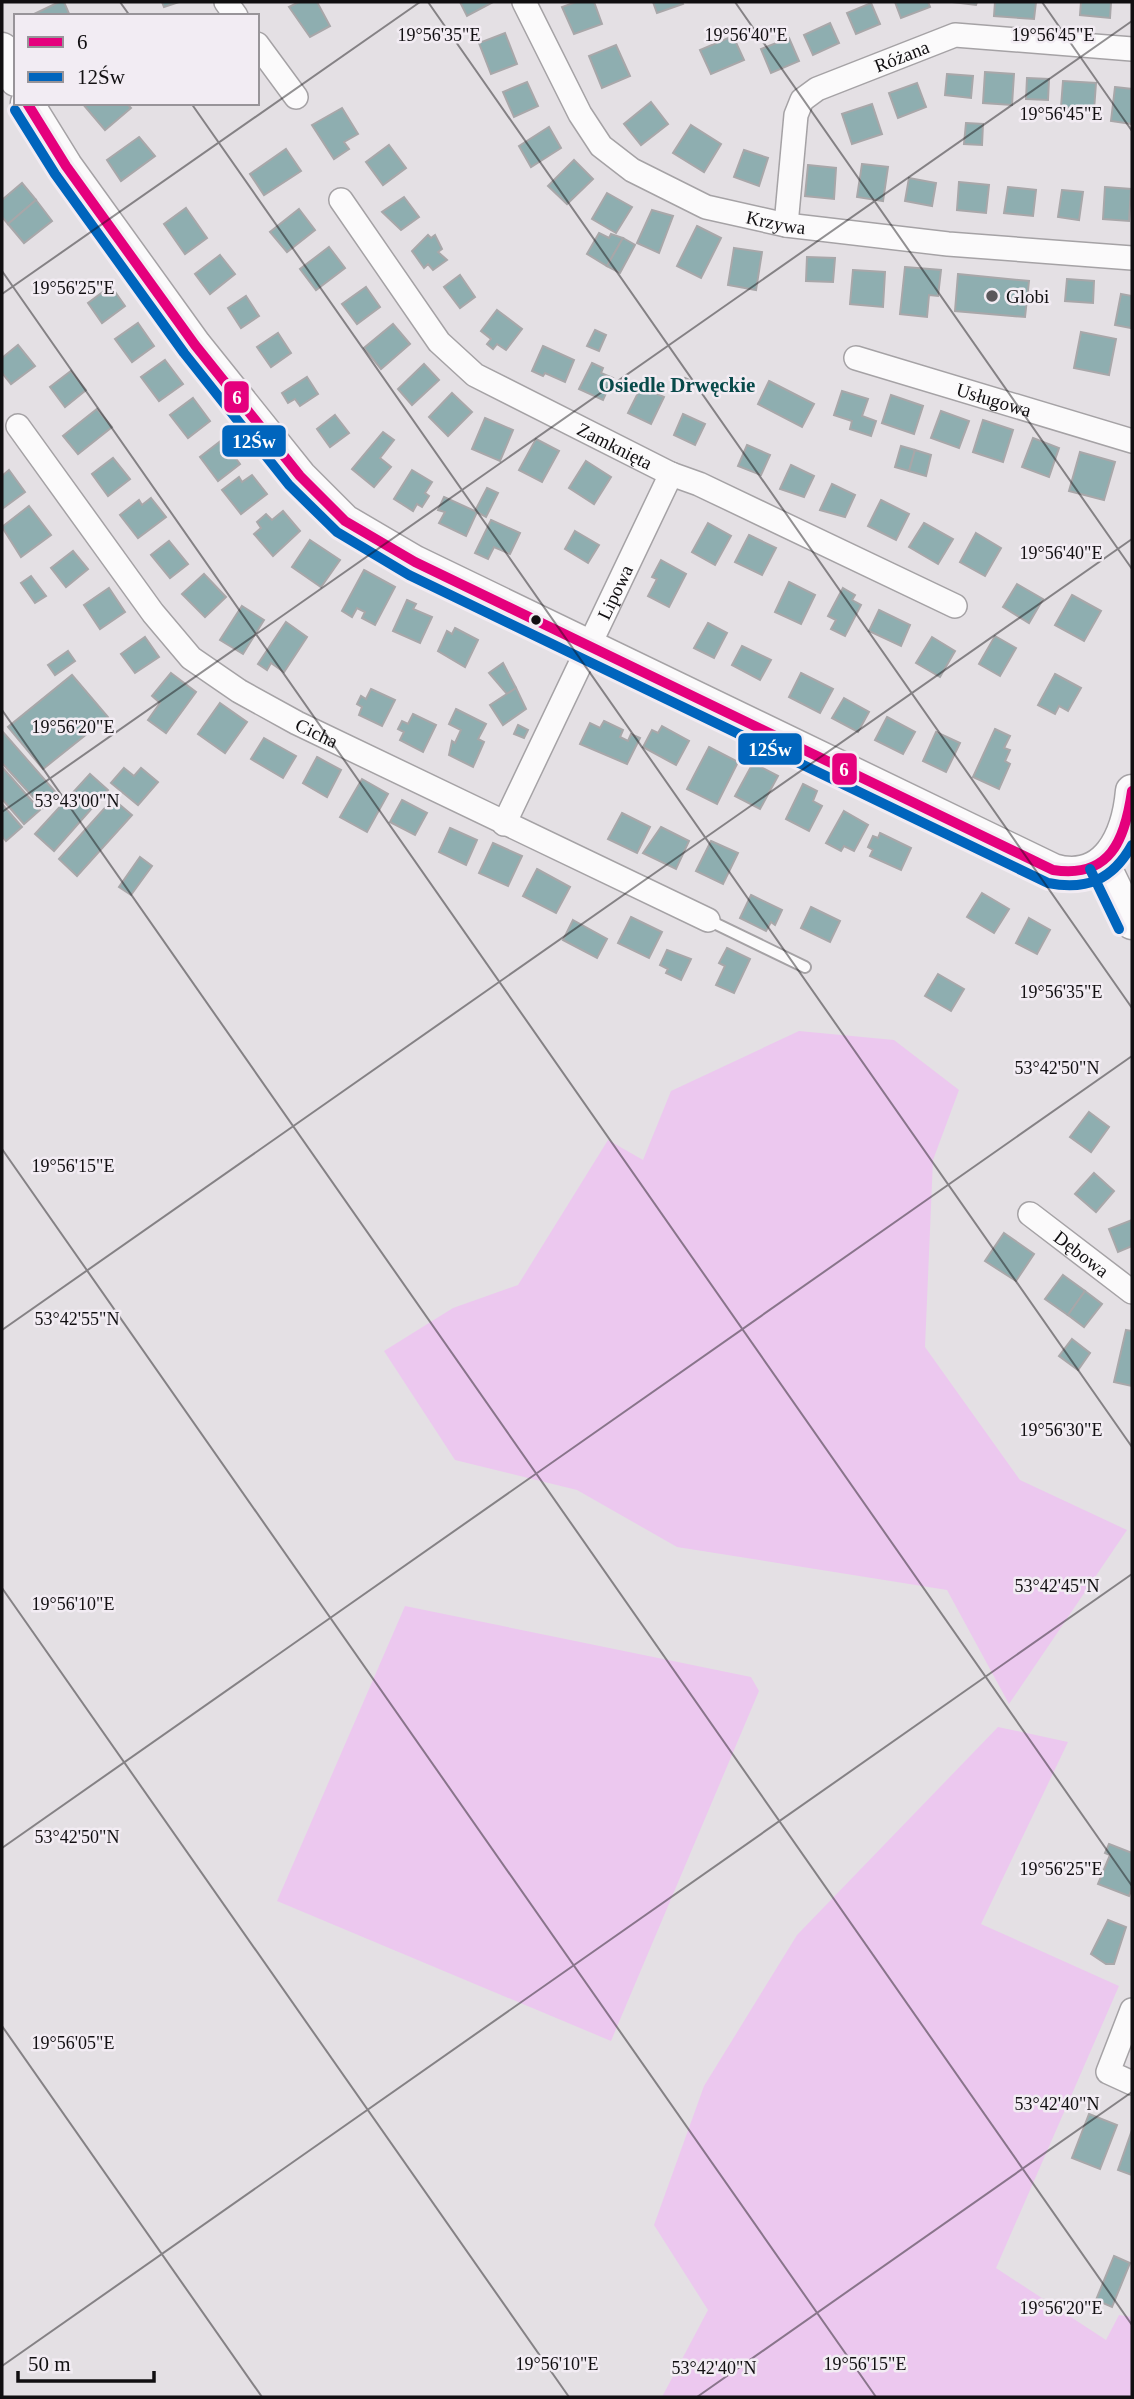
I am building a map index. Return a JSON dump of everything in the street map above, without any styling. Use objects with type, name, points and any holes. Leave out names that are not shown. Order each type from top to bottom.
[{"type":"street","name":"Krzywa","points":[[524,2],[580,114],[601,146],[632,170],[706,207],[786,225],[948,244],[1132,258]]},
{"type":"street","name":"Różana","points":[[786,225],[796,115],[802,100],[817,89],[955,34],[1132,49]]},
{"type":"street","points":[[259,47],[296,97]]},
{"type":"street","points":[[2,49],[14,76]]},
{"type":"street","points":[[28,105],[66,166],[195,345],[321,500],[345,521],[415,562],[1053,870],[1084,873],[1103,863],[1113,851],[1127,824],[1132,791]]},
{"type":"street","name":"Zamknięta","points":[[341,200],[439,342],[475,375],[671,474],[699,484],[955,606]]},
{"type":"street","name":"Usługowa","points":[[856,358],[1132,441]]},
{"type":"street","name":"Cicha","points":[[18,426],[153,613],[191,658],[239,691],[297,723],[708,920]]},
{"type":"street","name":"Lipowa","points":[[504,824],[671,474]]},
{"type":"street","points":[[1103,863],[1132,923]]},
{"type":"street","name":"Dębowa","points":[[1030,1214],[1132,1292]]},
{"type":"street","points":[[1132,2010],[1108,2072],[1132,2083]]},
{"type":"lane","points":[[708,920],[805,967]]},
{"type":"shaded area","points":[[799,1031],[894,1040],[959,1090],[933,1160],[925,1347],[1020,1480],[1127,1530],[1009,1704],[947,1590],[677,1547],[577,1490],[455,1460],[384,1351],[453,1308],[518,1285],[608,1140],[643,1160],[671,1091]]},
{"type":"shaded area","points":[[405,1606],[751,1677],[759,1691],[611,2041],[277,1901]]},
{"type":"shaded area","points":[[998,1727],[1068,1742],[981,1924],[1119,1986],[996,2268],[1106,2340],[1119,2315],[1132,2317],[1132,2397],[662,2397],[708,2310],[654,2225],[704,2086],[797,1935]]},
{"type":"building","points":[[64,2],[69,14],[34,14]]},
{"type":"building","points":[[162,2],[179,2],[164,7]]},
{"type":"building","points":[[299,2],[317,2],[330,26],[310,37],[289,7]]},
{"type":"building","points":[[460,2],[493,2],[467,16]]},
{"type":"building","points":[[576,2],[594,2],[602,24],[574,34],[562,7]]},
{"type":"building","points":[[653,2],[682,2],[683,4],[657,13]]},
{"type":"building","points":[[895,2],[928,2],[930,7],[901,18]]},
{"type":"building","points":[[952,2],[977,2],[976,5]]},
{"type":"building","points":[[995,2],[1036,2],[1034,19],[994,16]]},
{"type":"building","points":[[1081,2],[1111,2],[1110,18],[1080,15]]},
{"type":"building","points":[[871,3],[880,24],[856,34],[847,13]]},
{"type":"building","points":[[830,23],[839,43],[813,55],[804,35]]},
{"type":"building","points":[[505,33],[517,64],[491,74],[479,43]]},
{"type":"building","points":[[733,36],[744,60],[711,74],[700,50]]},
{"type":"building","points":[[789,38],[799,61],[771,73],[761,49]]},
{"type":"building","points":[[616,45],[630,76],[602,88],[589,56]]},
{"type":"building","points":[[985,72],[1014,74],[1012,105],[983,103]]},
{"type":"building","points":[[947,74],[973,76],[971,98],[945,95]]},
{"type":"building","points":[[1027,78],[1049,79],[1048,100],[1026,99]]},
{"type":"building","points":[[1063,81],[1096,83],[1094,110],[1061,107]]},
{"type":"building","points":[[527,82],[538,106],[514,117],[503,92]]},
{"type":"building","points":[[917,83],[926,107],[898,118],[889,93]]},
{"type":"building","points":[[1115,87],[1132,89],[1132,124],[1111,121]]},
{"type":"building","points":[[651,102],[668,124],[641,145],[624,124]]},
{"type":"building","points":[[872,104],[882,134],[852,144],[842,114]]},
{"type":"building","points":[[84,105],[128,105],[131,108],[105,130]]},
{"type":"building","points":[[342,108],[358,134],[344,142],[349,149],[334,159],[312,125]]},
{"type":"building","points":[[966,123],[983,124],[982,145],[964,144]]},
{"type":"building","points":[[691,125],[721,144],[704,172],[673,153]]},
{"type":"building","points":[[549,127],[561,148],[531,167],[519,146]]},
{"type":"building","points":[[139,137],[155,156],[121,181],[107,160]]},
{"type":"building","points":[[389,145],[406,168],[383,185],[366,162]]},
{"type":"building","points":[[286,149],[301,171],[264,195],[250,174]]},
{"type":"building","points":[[744,150],[768,158],[759,186],[734,177]]},
{"type":"building","points":[[574,160],[593,179],[567,204],[548,186]]},
{"type":"building","points":[[862,164],[888,167],[883,201],[857,197]]},
{"type":"building","points":[[808,165],[836,168],[834,199],[805,196]]},
{"type":"building","points":[[909,178],[936,183],[932,206],[905,201]]},
{"type":"building","points":[[959,182],[989,185],[986,213],[957,210]]},
{"type":"building","points":[[22,183],[36,200],[8,224],[2,217],[2,200]]},
{"type":"building","points":[[1008,187],[1036,190],[1033,216],[1004,213]]},
{"type":"building","points":[[1105,187],[1131,189],[1129,221],[1103,219]]},
{"type":"building","points":[[1062,190],[1083,192],[1079,220],[1058,217]]},
{"type":"building","points":[[607,193],[632,207],[616,233],[592,219]]},
{"type":"building","points":[[404,197],[419,217],[401,230],[382,212]]},
{"type":"building","points":[[36,200],[52,221],[24,243],[8,224]]},
{"type":"building","points":[[186,208],[207,238],[185,254],[164,224]]},
{"type":"building","points":[[299,209],[315,230],[287,252],[270,232]]},
{"type":"building","points":[[652,210],[673,216],[659,253],[637,243]]},
{"type":"building","points":[[697,226],[721,238],[701,278],[677,266]]},
{"type":"building","points":[[599,233],[609,238],[611,234],[623,238],[607,266],[587,254]]},
{"type":"building","points":[[428,235],[431,238],[435,235],[442,249],[438,252],[447,260],[433,270],[428,264],[424,268],[412,251]]},
{"type":"building","points":[[623,238],[635,245],[620,273],[607,266]]},
{"type":"building","points":[[329,247],[345,268],[316,290],[300,269]]},
{"type":"building","points":[[734,248],[762,252],[756,290],[728,285]]},
{"type":"building","points":[[220,255],[235,274],[210,294],[195,274]]},
{"type":"building","points":[[807,257],[835,258],[833,282],[806,281]]},
{"type":"building","points":[[905,267],[941,270],[938,296],[929,295],[927,317],[900,314]]},
{"type":"building","points":[[853,270],[885,272],[883,307],[850,304]]},
{"type":"building","name":"Globi","points":[[958,274],[1029,281],[1025,317],[955,311]]},
{"type":"building","points":[[460,275],[475,297],[460,308],[444,287]]},
{"type":"building","points":[[1067,279],[1094,281],[1093,303],[1065,301]]},
{"type":"building","points":[[111,286],[125,306],[102,323],[88,303]]},
{"type":"building","points":[[366,287],[380,307],[357,324],[342,304]]},
{"type":"building","points":[[1121,294],[1132,296],[1131,328],[1115,325]]},
{"type":"building","points":[[246,296],[259,316],[241,328],[228,308]]},
{"type":"building","points":[[497,310],[522,329],[506,350],[497,344],[493,349],[487,344],[491,339],[481,331]]},
{"type":"building","points":[[138,323],[154,346],[132,362],[115,339]]},
{"type":"building","points":[[393,324],[410,344],[381,369],[364,348]]},
{"type":"building","points":[[595,330],[606,335],[599,351],[587,346]]},
{"type":"building","points":[[1081,332],[1116,339],[1109,375],[1074,368]]},
{"type":"building","points":[[278,333],[291,353],[271,367],[257,347]]},
{"type":"building","points":[[18,345],[35,366],[11,384],[2,373],[2,358]]},
{"type":"building","points":[[543,346],[574,360],[565,382],[545,373],[543,376],[532,371]]},
{"type":"building","points":[[165,360],[183,384],[159,401],[141,377]]},
{"type":"building","points":[[592,363],[603,368],[601,373],[613,378],[603,400],[579,389]]},
{"type":"building","points":[[424,364],[439,380],[412,405],[398,389]]},
{"type":"building","points":[[71,371],[86,390],[65,407],[50,387]]},
{"type":"building","points":[[307,377],[318,394],[300,406],[295,399],[288,403],[282,393]]},
{"type":"building","points":[[685,378],[694,382],[690,391],[681,386]]},
{"type":"building","points":[[645,379],[659,385],[655,393],[664,397],[651,424],[628,413]]},
{"type":"building","points":[[769,381],[814,404],[802,427],[758,404]]},
{"type":"building","points":[[842,391],[868,399],[862,416],[876,421],[871,436],[850,429],[852,421],[834,415]]},
{"type":"building","points":[[452,393],[472,412],[448,436],[429,417]]},
{"type":"building","points":[[891,395],[923,406],[914,434],[882,423]]},
{"type":"building","points":[[193,398],[210,421],[188,438],[170,415]]},
{"type":"building","points":[[97,409],[112,427],[78,454],[63,436]]},
{"type":"building","points":[[941,411],[969,421],[959,448],[931,438]]},
{"type":"building","points":[[683,414],[705,424],[695,445],[674,435]]},
{"type":"building","points":[[335,415],[349,433],[330,447],[317,429]]},
{"type":"building","points":[[485,418],[513,430],[500,461],[472,449]]},
{"type":"building","points":[[983,420],[1013,430],[1003,462],[973,452]]},
{"type":"building","points":[[383,432],[394,440],[380,458],[391,467],[374,487],[352,469]]},
{"type":"building","points":[[1033,438],[1059,448],[1049,477],[1022,467]]},
{"type":"building","points":[[536,439],[559,451],[542,482],[519,470]]},
{"type":"building","points":[[222,440],[240,464],[218,481],[200,457]]},
{"type":"building","points":[[747,445],[770,455],[761,475],[738,466]]},
{"type":"building","points":[[901,446],[915,450],[909,471],[895,467]]},
{"type":"building","points":[[915,450],[931,455],[926,476],[909,471]]},
{"type":"building","points":[[1080,452],[1115,462],[1104,500],[1069,491]]},
{"type":"building","points":[[113,458],[130,479],[108,496],[92,474]]},
{"type":"building","points":[[586,461],[611,477],[594,504],[569,488]]},
{"type":"building","points":[[791,465],[814,476],[804,497],[780,489]]},
{"type":"building","points":[[9,470],[25,492],[2,509],[2,476]]},
{"type":"building","points":[[412,470],[432,482],[425,493],[429,496],[422,507],[417,504],[413,511],[394,499]]},
{"type":"building","points":[[252,475],[267,494],[241,514],[222,490],[239,477],[242,482]]},
{"type":"building","points":[[832,484],[855,495],[845,517],[820,510]]},
{"type":"building","points":[[487,488],[498,493],[486,517],[475,511]]},
{"type":"building","points":[[444,497],[477,512],[466,536],[439,523],[445,512],[438,510]]},
{"type":"building","points":[[151,498],[166,517],[138,538],[120,515],[139,500],[142,505]]},
{"type":"building","points":[[881,500],[909,514],[896,540],[868,526]]},
{"type":"building","points":[[29,506],[51,535],[21,557],[2,527]]},
{"type":"building","points":[[283,511],[300,531],[273,556],[254,534],[261,528],[257,522],[266,514],[272,520]]},
{"type":"building","points":[[491,520],[520,533],[510,554],[494,547],[488,559],[475,553]]},
{"type":"building","points":[[708,523],[731,536],[715,565],[692,552]]},
{"type":"building","points":[[924,523],[953,539],[938,564],[909,547]]},
{"type":"building","points":[[575,531],[599,545],[588,563],[565,549]]},
{"type":"building","points":[[976,533],[1001,548],[985,576],[960,562]]},
{"type":"building","points":[[749,535],[776,548],[762,575],[735,562]]},
{"type":"building","points":[[310,540],[340,560],[321,587],[292,567]]},
{"type":"building","points":[[169,541],[188,564],[170,578],[151,555]]},
{"type":"building","points":[[73,551],[88,569],[66,587],[51,568]]},
{"type":"building","points":[[661,560],[686,574],[669,607],[648,596],[657,579],[652,577]]},
{"type":"building","points":[[364,570],[395,587],[375,625],[362,618],[365,612],[357,608],[352,617],[342,611]]},
{"type":"building","points":[[204,574],[226,597],[205,617],[182,594]]},
{"type":"building","points":[[31,576],[46,596],[35,603],[21,583]]},
{"type":"building","points":[[789,582],[815,595],[801,624],[775,612]]},
{"type":"building","points":[[1017,584],[1043,599],[1029,623],[1003,607]]},
{"type":"building","points":[[109,588],[125,612],[100,629],[84,605]]},
{"type":"building","points":[[843,588],[855,595],[852,600],[861,605],[845,636],[831,629],[836,620],[828,616]]},
{"type":"building","points":[[1072,595],[1101,611],[1084,641],[1055,625]]},
{"type":"building","points":[[407,600],[416,604],[413,609],[432,617],[420,643],[393,631]]},
{"type":"building","points":[[242,606],[264,620],[243,654],[220,640]]},
{"type":"building","points":[[879,610],[910,625],[901,646],[869,631]]},
{"type":"building","points":[[286,622],[307,637],[284,672],[271,663],[267,670],[258,664]]},
{"type":"building","points":[[708,623],[727,633],[714,658],[694,648]]},
{"type":"building","points":[[455,628],[478,640],[465,667],[438,651],[447,631],[452,634]]},
{"type":"building","points":[[995,636],[1016,648],[1000,676],[979,664]]},
{"type":"building","points":[[145,637],[159,657],[135,673],[121,654]]},
{"type":"building","points":[[932,637],[955,651],[940,677],[916,663]]},
{"type":"building","points":[[742,646],[771,660],[760,680],[732,665]]},
{"type":"building","points":[[68,651],[75,661],[55,675],[48,665]]},
{"type":"building","points":[[503,663],[516,688],[507,694],[489,673]]},
{"type":"building","points":[[171,673],[196,692],[166,733],[148,720],[160,703],[152,696]]},
{"type":"building","points":[[801,673],[833,689],[820,713],[789,697]]},
{"type":"building","points":[[1055,674],[1081,688],[1068,711],[1059,706],[1055,714],[1038,705]]},
{"type":"building","points":[[72,675],[108,717],[43,769],[8,727]]},
{"type":"building","points":[[516,688],[526,709],[503,725],[490,705]]},
{"type":"building","points":[[371,689],[395,700],[382,726],[359,715],[362,707],[357,704],[361,696],[366,699]]},
{"type":"building","points":[[844,698],[869,712],[858,732],[832,718]]},
{"type":"building","points":[[220,703],[247,722],[225,753],[198,734]]},
{"type":"building","points":[[456,709],[486,724],[478,739],[484,742],[473,767],[449,755],[452,741],[455,743],[461,730],[449,724]]},
{"type":"building","points":[[413,714],[436,725],[423,752],[400,740],[404,732],[398,729],[402,721],[408,724]]},
{"type":"building","points":[[887,717],[915,732],[903,754],[875,740]]},
{"type":"building","points":[[604,721],[623,730],[620,737],[628,741],[631,734],[640,738],[627,764],[580,744],[590,723],[600,728]]},
{"type":"building","points":[[518,725],[528,730],[524,738],[514,734]]},
{"type":"building","points":[[662,726],[689,741],[676,765],[643,747],[652,730],[658,733]]},
{"type":"building","points":[[995,729],[1010,736],[1004,748],[1010,750],[1005,761],[1010,764],[999,789],[973,777]]},
{"type":"building","points":[[2,731],[58,795],[43,808],[2,763]]},
{"type":"building","points":[[936,732],[960,743],[946,772],[923,761]]},
{"type":"building","points":[[264,738],[296,756],[283,778],[251,759]]},
{"type":"building","points":[[709,747],[738,762],[717,804],[687,789]]},
{"type":"building","points":[[317,757],[341,770],[327,797],[303,783]]},
{"type":"building","points":[[753,763],[778,776],[760,809],[735,796]]},
{"type":"building","points":[[2,767],[40,810],[24,824],[2,799]]},
{"type":"building","points":[[124,768],[134,776],[141,768],[158,782],[138,805],[111,783]]},
{"type":"building","points":[[90,774],[108,790],[54,851],[35,834]]},
{"type":"building","points":[[362,779],[388,794],[367,832],[340,817]]},
{"type":"building","points":[[803,784],[817,791],[813,801],[822,806],[809,831],[786,819]]},
{"type":"building","points":[[113,799],[132,815],[77,876],[59,859]]},
{"type":"building","points":[[402,800],[427,813],[415,835],[390,822]]},
{"type":"building","points":[[2,804],[22,827],[6,841],[2,836]]},
{"type":"building","points":[[844,811],[868,825],[854,851],[844,846],[841,851],[826,843]]},
{"type":"building","points":[[622,813],[650,827],[637,853],[608,839]]},
{"type":"building","points":[[661,827],[689,841],[676,869],[643,853]]},
{"type":"building","points":[[450,828],[477,840],[466,865],[439,852]]},
{"type":"building","points":[[880,833],[911,848],[901,870],[870,856],[873,850],[868,847],[873,836],[878,838]]},
{"type":"building","points":[[711,841],[738,853],[723,884],[696,871]]},
{"type":"building","points":[[493,843],[522,856],[508,886],[479,873]]},
{"type":"building","points":[[140,857],[152,866],[131,895],[119,887]]},
{"type":"building","points":[[537,869],[570,887],[556,913],[523,896]]},
{"type":"building","points":[[982,893],[1009,909],[994,933],[967,917]]},
{"type":"building","points":[[751,895],[782,910],[775,925],[771,922],[766,931],[740,918]]},
{"type":"building","points":[[811,907],[840,921],[830,942],[801,928]]},
{"type":"building","points":[[631,917],[662,932],[649,958],[618,943]]},
{"type":"building","points":[[1029,918],[1050,930],[1037,954],[1016,943]]},
{"type":"building","points":[[573,920],[607,939],[597,958],[563,940]]},
{"type":"building","points":[[727,948],[750,959],[734,993],[716,985],[725,966],[719,963]]},
{"type":"building","points":[[667,950],[691,959],[681,980],[666,973],[668,969],[660,965]]},
{"type":"building","points":[[938,974],[964,989],[951,1011],[925,996]]},
{"type":"building","points":[[1089,1112],[1109,1127],[1091,1152],[1070,1137]]},
{"type":"building","points":[[1094,1173],[1114,1191],[1096,1212],[1075,1194]]},
{"type":"building","points":[[1132,1220],[1132,1246],[1118,1252],[1109,1229]]},
{"type":"building","points":[[1004,1233],[1034,1254],[1016,1281],[985,1261]]},
{"type":"building","points":[[1063,1275],[1085,1291],[1068,1315],[1045,1299]]},
{"type":"building","points":[[1085,1291],[1102,1304],[1084,1327],[1068,1315]]},
{"type":"building","points":[[1126,1330],[1132,1331],[1132,1386],[1114,1382]]},
{"type":"building","points":[[1072,1339],[1090,1353],[1078,1370],[1059,1356]]},
{"type":"building","points":[[1109,1844],[1132,1853],[1132,1888],[1129,1896],[1098,1884],[1110,1855],[1105,1853]]},
{"type":"building","points":[[1108,1920],[1126,1927],[1114,1964],[1106,1964],[1091,1954]]},
{"type":"building","points":[[1089,2114],[1117,2125],[1100,2169],[1072,2158]]},
{"type":"building","points":[[1132,2130],[1132,2175],[1118,2170]]},
{"type":"building","points":[[1114,2256],[1130,2263],[1112,2307],[1096,2300]]},
{"type":"transit line","name":"6","points":[[28,105],[66,166],[195,345],[300,476],[345,521],[415,562],[1053,870],[1072,871],[1101,862],[1119,840],[1132,791]]},
{"type":"transit line","name":"12Św","points":[[15,110],[55,174],[184,353],[289,485],[337,532],[409,575],[1048,883],[1075,885],[1098,880],[1125,857],[1132,845]]},
{"type":"transit line","name":"12Św","points":[[1090,869],[1119,929]]},
{"type":"place","name":"Globi","points":[[992,296]]},
{"type":"district","name":"Osiedle Drwęckie","points":[[677,385]]}]
